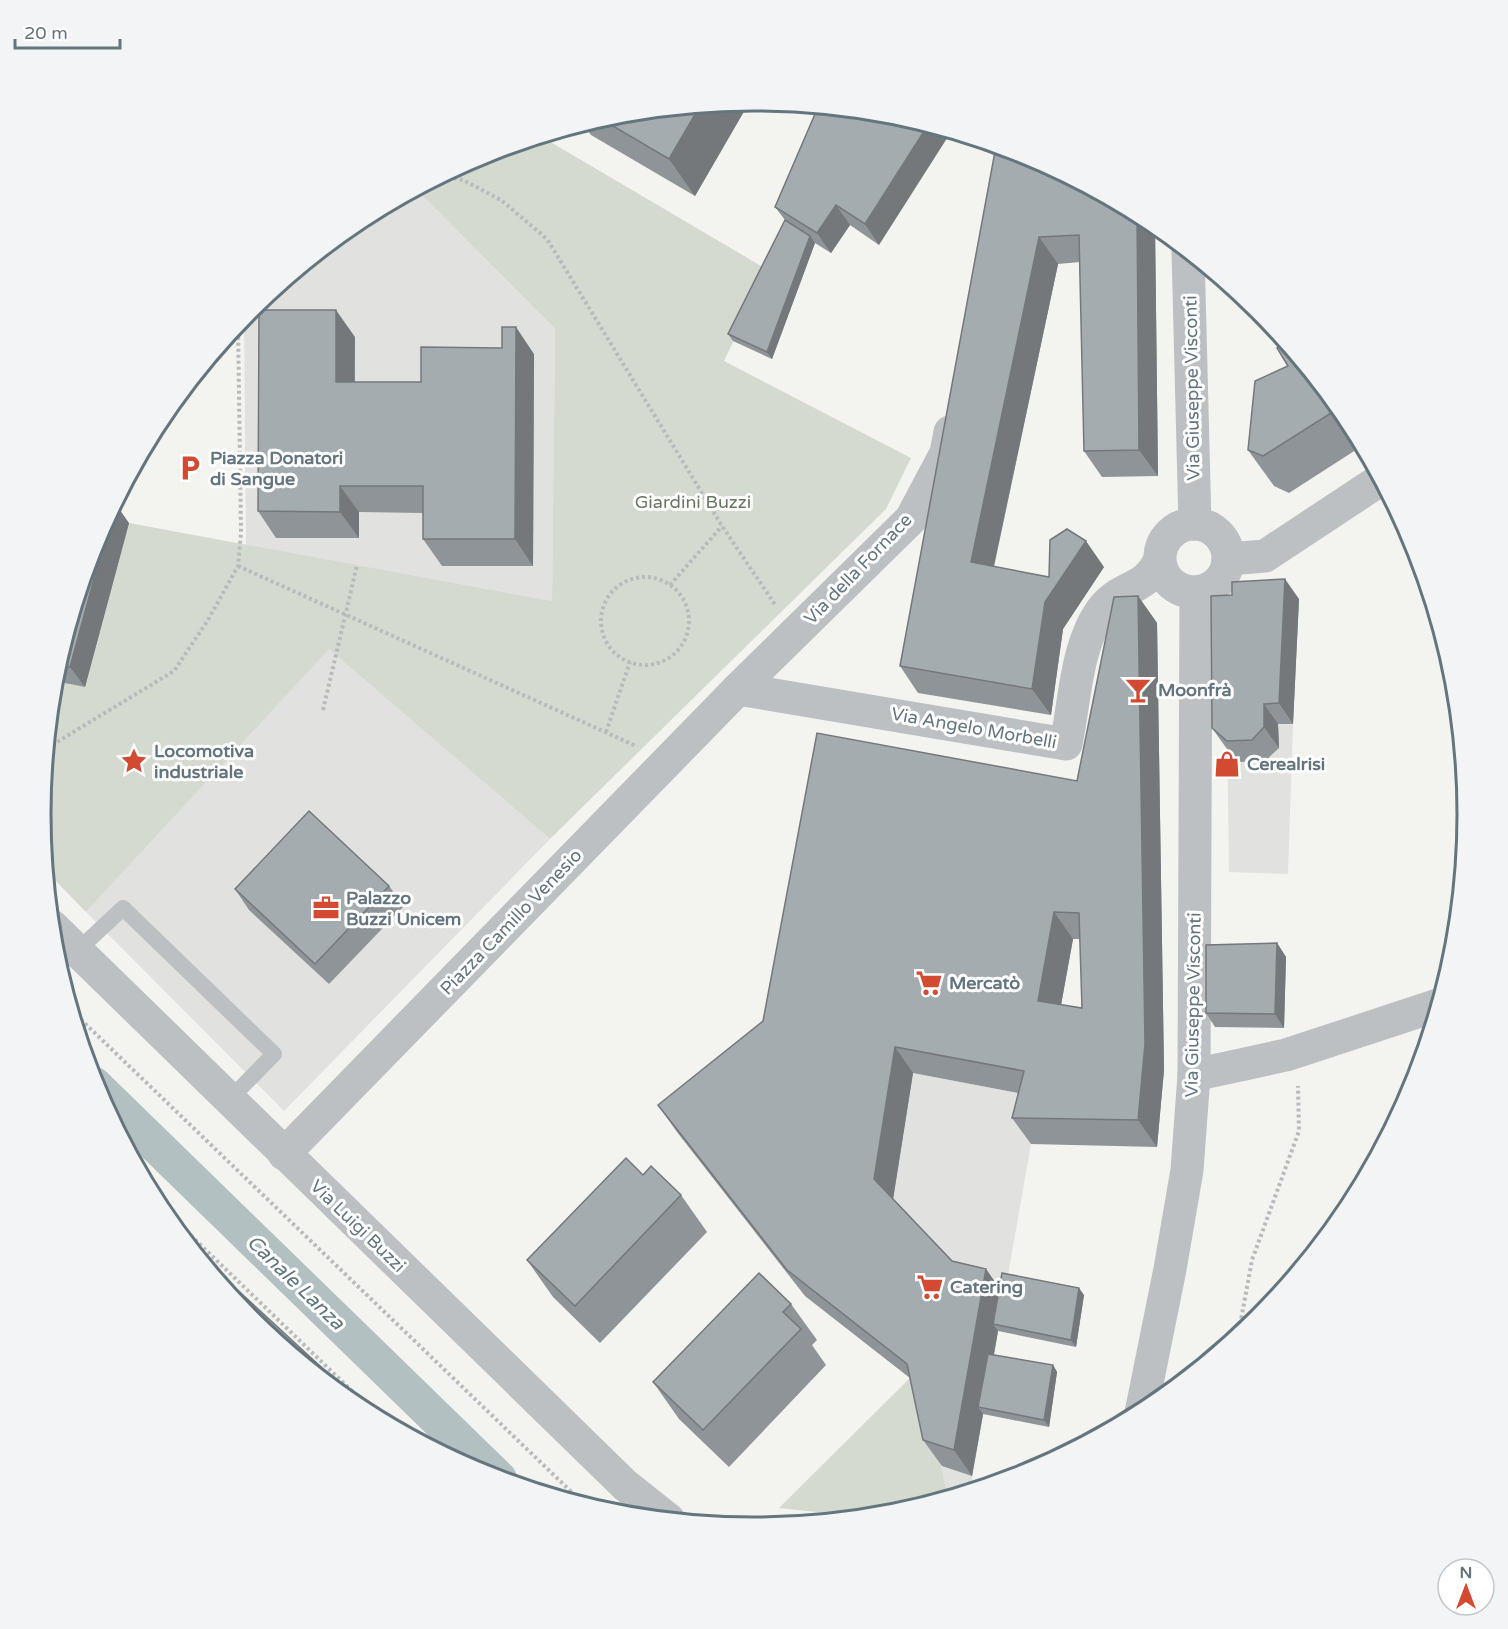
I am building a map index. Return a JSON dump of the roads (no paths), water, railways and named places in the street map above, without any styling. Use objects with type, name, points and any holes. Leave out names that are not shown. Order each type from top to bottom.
[{"type":"street","name":"Via Giuseppe Visconti","points":[[1188,262],[1195,524]]},
{"type":"street","name":"Via della Fornace","points":[[738,689],[911,519],[946,453],[955,406]]},
{"type":"street","points":[[1228,559],[1265,556],[1374,484]]},
{"type":"street","points":[[1195,524],[1215,531],[1222,539],[1228,559],[1222,578],[1215,585],[1196,592],[1185,591],[1167,581],[1161,572],[1159,561],[1160,549],[1173,530],[1184,525],[1195,524]]},
{"type":"street","name":"Via Angelo Morbelli","points":[[738,689],[1066,744],[1084,641],[1105,605],[1152,575],[1159,561]]},
{"type":"street","name":"Via Giuseppe Visconti","points":[[1143,1400],[1187,1170],[1194,1075],[1196,592]]},
{"type":"street","name":"Piazza Camillo Venesio","points":[[284,1154],[738,689]]},
{"type":"street","name":"Via Luigi Buzzi","points":[[62,937],[625,1485],[657,1510]]},
{"type":"street","points":[[1194,1075],[1296,1052],[1430,1008]]},
{"type":"lane","points":[[77,951],[123,908],[274,1054],[229,1100]]},
{"type":"waterway","name":"Canale Lanza","points":[[114,1104],[482,1463]]},
{"type":"place","name":"Piazza Donatori di Sangue","points":[[190,468]]},
{"type":"place","name":"Moonfrà","points":[[1138,690]]},
{"type":"place","name":"Locomotiva industriale","points":[[134,761]]},
{"type":"place","name":"Cerealrisi","points":[[1227,764]]},
{"type":"place","name":"Palazzo Buzzi Unicem","points":[[326,908]]},
{"type":"place","name":"Mercatò","points":[[929,983]]},
{"type":"place","name":"Catering","points":[[930,1287]]},
{"type":"park label","name":"Giardini Buzzi","points":[[693,502]]}]
